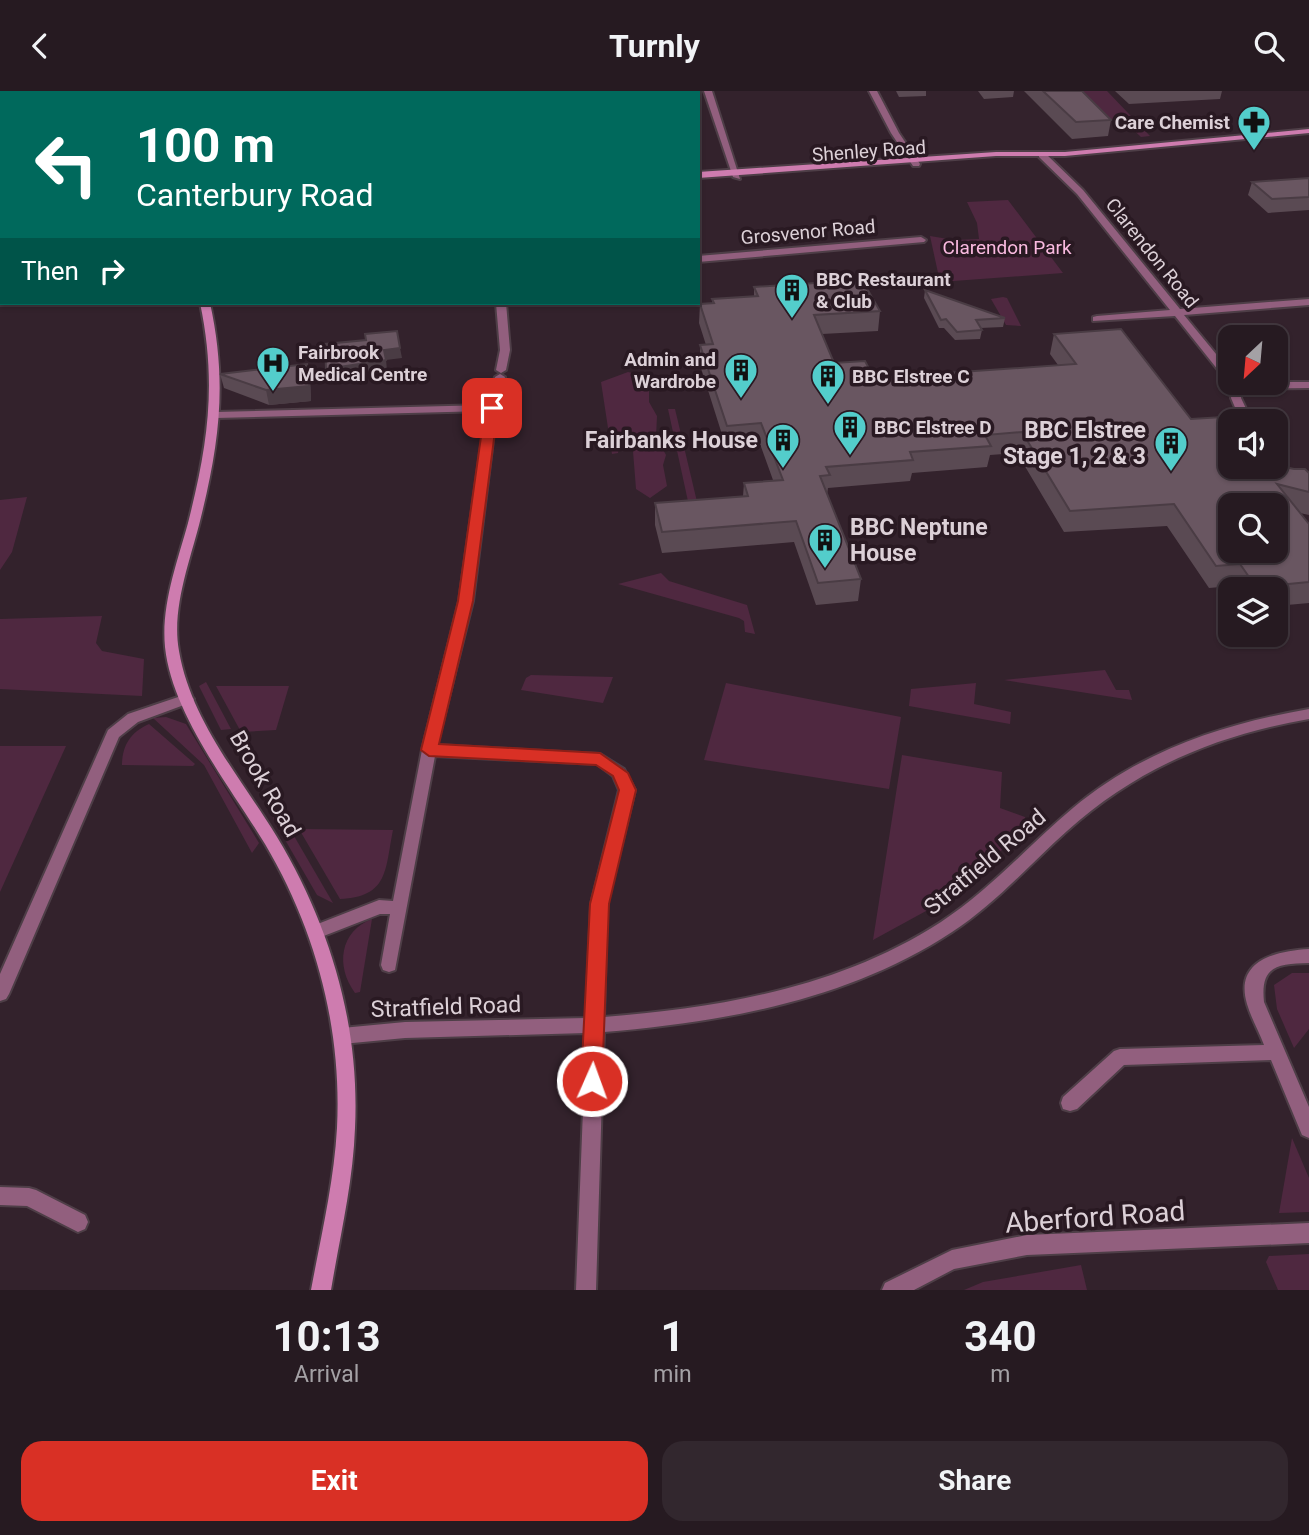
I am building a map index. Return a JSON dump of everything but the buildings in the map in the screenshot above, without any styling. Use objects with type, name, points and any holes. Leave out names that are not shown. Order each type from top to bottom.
[{"type":"street","points":[[708,91],[736,174]]},
{"type":"street","points":[[873,91],[914,162]]},
{"type":"street","name":"Shenley Road","points":[[700,177],[1042,155],[1309,131]]},
{"type":"street","name":"Clarendon Road","points":[[1042,155],[1080,192],[1218,362]]},
{"type":"street","name":"Grosvenor Road","points":[[700,259],[921,240]]},
{"type":"street","points":[[1097,319],[1309,302]]},
{"type":"street","name":"Brook Road","points":[[205,305],[217,364],[216,415],[209,459],[170,620],[172,652],[187,699],[275,849],[316,932],[331,979],[342,1036],[346,1130],[321,1290]]},
{"type":"street","points":[[389,965],[429,750],[466,601],[492,408],[505,350],[501,305]]},
{"type":"street","points":[[1288,384],[1309,385]]},
{"type":"street","points":[[216,415],[492,408]]},
{"type":"street","points":[[0,994],[113,734],[134,718],[187,699]]},
{"type":"street","name":"Stratfield Road","points":[[342,1036],[387,1030],[593,1025],[683,1017],[760,1003],[849,976],[931,937],[953,922],[975,906],[1078,813],[1154,760],[1238,728],[1309,714]]},
{"type":"street","points":[[429,750],[600,759],[619,773],[627,790],[599,904],[586,1290]]},
{"type":"street","points":[[316,932],[379,907],[399,908]]},
{"type":"street","points":[[1309,956],[1273,960],[1255,975],[1252,988],[1275,1052],[1309,1129]]},
{"type":"street","points":[[1070,1103],[1120,1057],[1275,1052]]},
{"type":"street","points":[[0,1196],[29,1197],[78,1222]]},
{"type":"street","name":"Aberford Road","points":[[892,1290],[952,1260],[1027,1245],[1309,1233]]},
{"type":"green space","points":[[1075,91],[1107,91],[1150,136],[1141,137],[1122,119],[1105,120]]},
{"type":"green space","name":"Clarendon Park","points":[[1008,200],[1063,273],[940,282],[930,236],[954,240],[979,239],[977,223],[967,202]]},
{"type":"green space","points":[[1007,298],[1021,326],[1006,325],[991,299]]},
{"type":"green space","points":[[628,372],[641,375],[649,382],[649,402],[657,416],[656,437],[666,455],[663,465],[667,486],[650,498],[636,489],[633,451],[629,442],[620,442],[618,453],[612,454],[601,382]]},
{"type":"green space","points":[[668,409],[675,409],[698,506],[689,506]]},
{"type":"green space","points":[[27,497],[12,552],[0,570],[0,500]]},
{"type":"green space","points":[[661,573],[669,581],[747,605],[755,634],[745,632],[744,621],[739,618],[618,584]]},
{"type":"green space","points":[[102,616],[96,643],[102,651],[144,659],[142,696],[0,689],[0,619]]},
{"type":"green space","points":[[1105,670],[1116,690],[1129,690],[1132,700],[1004,680]]},
{"type":"green space","points":[[531,675],[613,677],[603,703],[521,690],[526,678]]},
{"type":"green space","points":[[206,682],[231,729],[221,730],[199,686]]},
{"type":"green space","points":[[726,683],[901,717],[889,789],[704,760]]},
{"type":"green space","points":[[976,683],[974,704],[1011,712],[1010,724],[909,706],[911,689]]},
{"type":"green space","points":[[216,686],[289,686],[276,730],[241,732]]},
{"type":"green space","points":[[166,717],[186,724],[259,843],[252,853],[204,765],[153,718]]},
{"type":"green space","points":[[149,724],[195,764],[122,765],[129,740]]},
{"type":"green space","points":[[0,746],[66,746],[0,892]]},
{"type":"green space","points":[[902,755],[1002,772],[1000,808],[1025,817],[1028,826],[980,870],[969,872],[931,902],[926,911],[873,940]]},
{"type":"green space","points":[[276,805],[333,903],[317,895],[273,819]]},
{"type":"green space","points":[[299,829],[393,830],[386,868],[376,887],[356,897],[340,899]]},
{"type":"green space","points":[[372,919],[360,992],[355,993],[345,972],[344,950],[353,932]]},
{"type":"green space","points":[[1292,973],[1309,973],[1309,1029],[1294,1048],[1277,1009],[1274,985]]},
{"type":"green space","points":[[1292,1138],[1309,1178],[1309,1212],[1279,1213]]},
{"type":"green space","points":[[1309,1254],[1309,1290],[1278,1290],[1266,1262],[1269,1256]]},
{"type":"green space","points":[[1081,1265],[1087,1290],[964,1290],[983,1282]]},
{"type":"place","name":"Care Chemist","points":[[1254,152]]},
{"type":"place","name":"BBC Restaurant & Club","points":[[792,320]]},
{"type":"place","name":"Fairbrook Medical Centre","points":[[273,393]]},
{"type":"place","name":"Admin and Wardrobe","points":[[741,400]]},
{"type":"place","name":"BBC Elstree C","points":[[828,406]]},
{"type":"place","name":"BBC Elstree D","points":[[850,457]]},
{"type":"place","name":"Fairbanks House","points":[[783,470]]},
{"type":"place","name":"BBC Elstree Stage 1, 2 & 3","points":[[1171,473]]},
{"type":"place","name":"BBC Neptune House","points":[[825,570]]},
{"type":"route","points":[[492,408],[466,601],[429,750],[566,755],[600,759],[619,773],[627,790],[599,904],[592,1081]]}]
